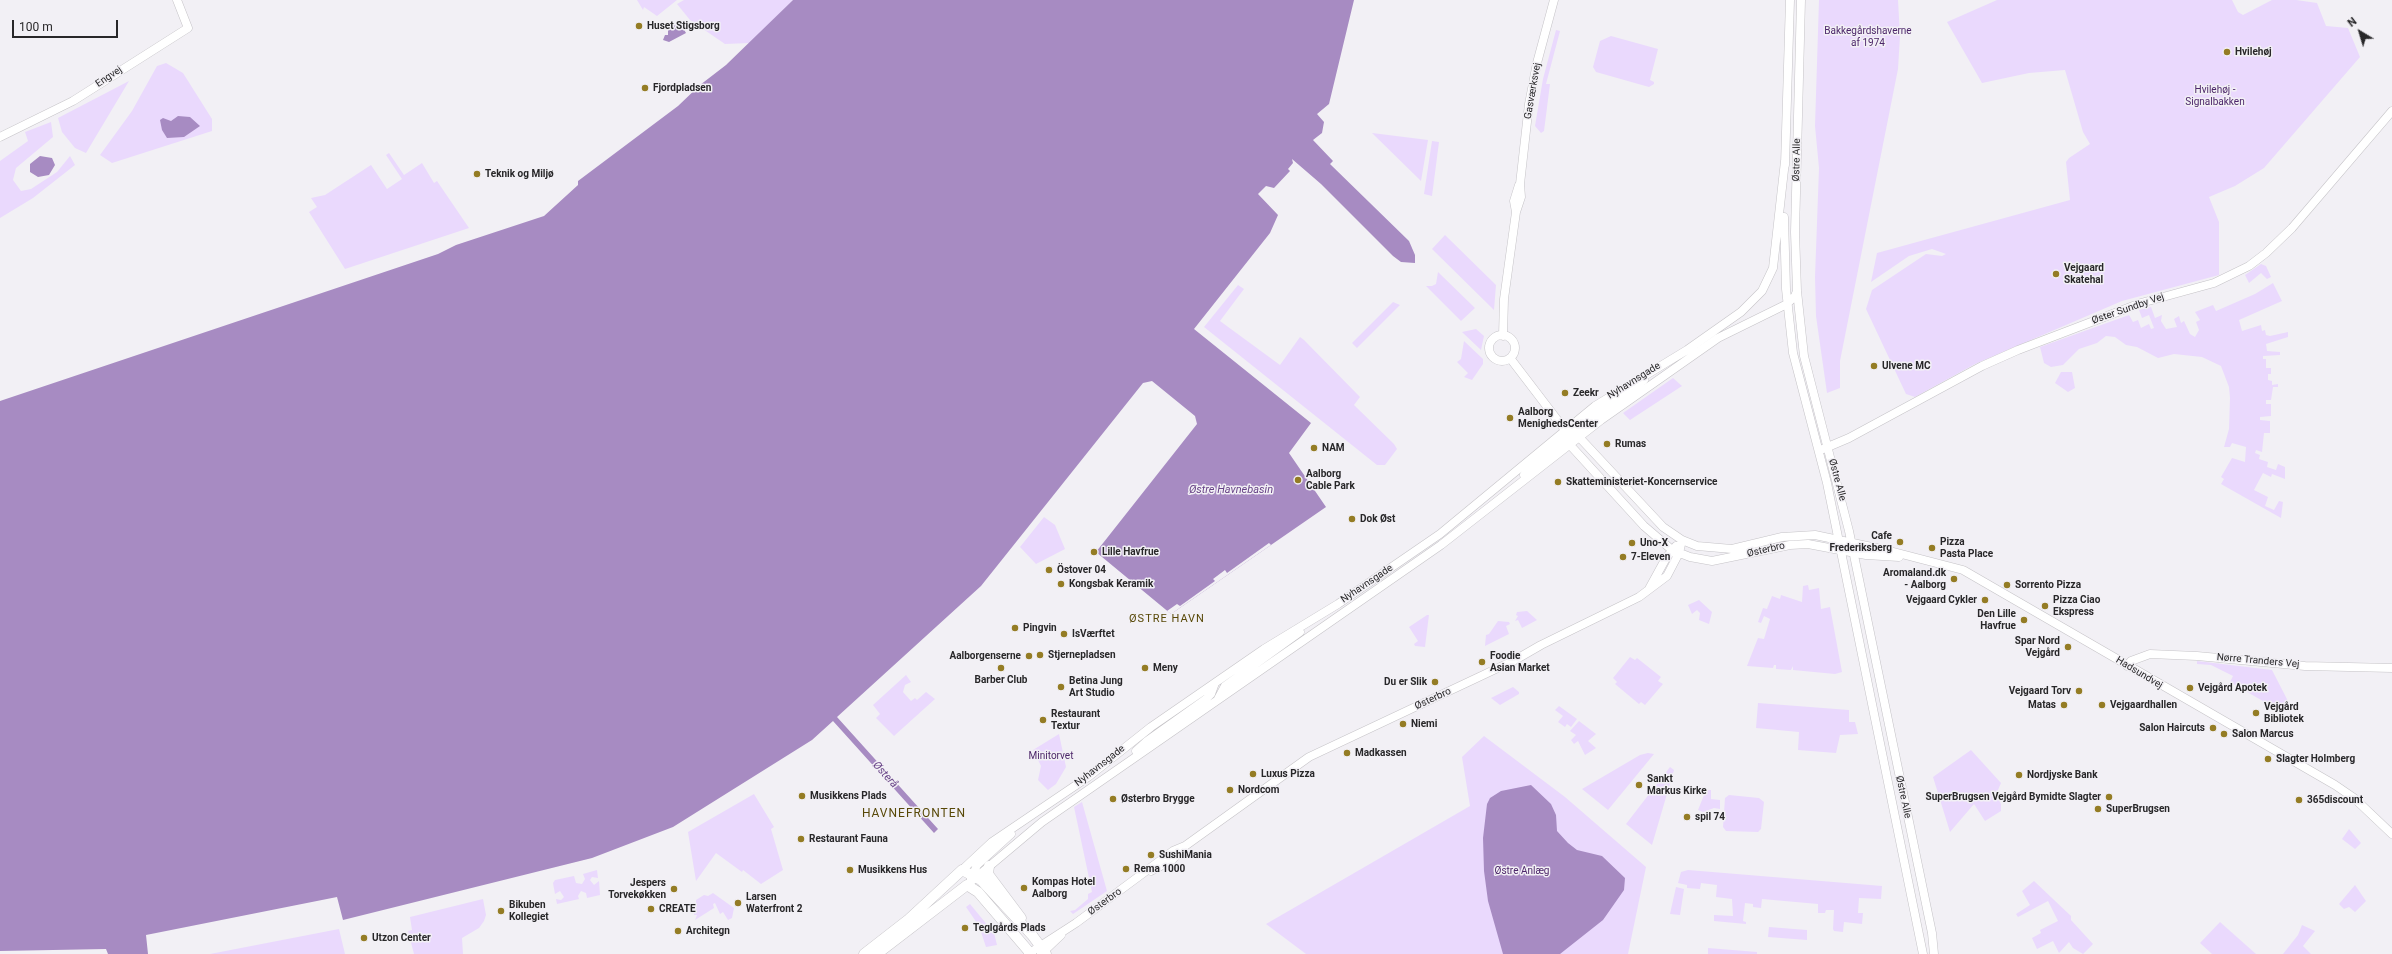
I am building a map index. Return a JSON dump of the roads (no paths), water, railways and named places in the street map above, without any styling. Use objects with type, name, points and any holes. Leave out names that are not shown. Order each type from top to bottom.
[{"type":"main road","points":[[989,866],[988,874],[1009,899],[1043,951]]},
{"type":"main road","points":[[962,870],[971,880],[1032,935]]},
{"type":"main road","points":[[913,928],[956,885],[960,879],[962,870]]},
{"type":"main road","name":"Nyhavnsgade","points":[[864,954],[909,920],[962,870]]},
{"type":"main road","points":[[971,880],[978,892],[1030,954]]},
{"type":"main road","name":"Nyhavnsgade","points":[[877,954],[913,928],[971,880]]},
{"type":"street","name":"Engvej","points":[[0,137],[73,101],[188,28],[177,0]]},
{"type":"street","name":"Gasværksvej","points":[[1502,336],[1504,299],[1516,212],[1514,201],[1520,184],[1537,63],[1554,0]]},
{"type":"street","name":"Østre Alle","points":[[1790,0],[1784,238],[1787,304],[1793,353],[1819,450],[1839,539],[1923,954]]},
{"type":"street","name":"Østre Alle","points":[[1801,0],[1795,232],[1797,291],[1804,356],[1851,542],[1932,933],[1934,954]]},
{"type":"street","name":"Øster Sundby Vej","points":[[1819,450],[1828,447],[1982,366],[2018,350],[2141,302],[2214,283],[2249,266],[2266,253],[2292,228],[2392,111]]},
{"type":"street","name":"Nyhavnsgade","points":[[962,870],[992,842],[1088,777],[1134,739],[1268,647],[1316,618],[1440,534],[1564,430],[1617,391],[1687,350],[1741,312],[1752,302],[1766,284],[1775,261],[1785,161]]},
{"type":"street","name":"Nyhavnsgade","points":[[971,880],[1026,834],[1441,545],[1570,445],[1576,435],[1718,338],[1787,304],[1795,296],[1797,291]]},
{"type":"street","points":[[1502,336],[1510,339],[1515,346],[1510,358],[1499,360],[1490,352],[1493,339],[1502,336]]},
{"type":"street","points":[[1576,435],[1687,350]]},
{"type":"street","points":[[1510,358],[1564,430],[1570,445],[1644,526],[1676,551]]},
{"type":"street","points":[[1564,430],[1576,435],[1657,521],[1682,540]]},
{"type":"street","points":[[1490,508],[1561,442],[1564,430]]},
{"type":"street","name":"Østerbro","points":[[1030,954],[1043,951],[1065,931],[1146,873],[1163,867],[1177,856],[1185,846],[1309,757],[1515,660],[1541,644],[1648,591],[1682,540],[1697,546],[1717,549],[1732,549],[1797,535],[1821,535],[1851,542]]},
{"type":"street","name":"Hadsundvej","points":[[1851,542],[1963,570],[2335,785],[2354,798],[2392,834]]},
{"type":"street","name":"Østerbro","points":[[1676,551],[1696,559],[1712,561],[1800,544],[1853,552]]},
{"type":"street","name":"Hadsundvej","points":[[1853,552],[1916,558]]},
{"type":"street","points":[[1218,699],[1225,686],[1290,641],[1316,618]]},
{"type":"street","name":"Nørre Tranders Vej","points":[[2127,666],[2131,661],[2150,654],[2197,656],[2305,666],[2392,668]]},
{"type":"street","points":[[1115,771],[1147,741],[1206,699],[1211,694],[1215,683]]},
{"type":"street","points":[[971,880],[981,861],[1036,812]]},
{"type":"water","points":[[793,0],[1354,0],[1329,104],[1317,114],[1324,122],[1322,133],[1313,140],[1333,161],[1330,164],[1409,241],[1415,255],[1415,263],[1401,262],[1393,256],[1321,184],[1292,159],[1293,163],[1288,169],[1290,171],[1274,188],[1266,186],[1258,194],[1278,215],[1270,233],[1194,329],[1311,423],[1289,453],[1326,507],[1171,614],[1096,552],[1197,424],[1195,416],[1152,381],[1143,383],[981,586],[837,717],[938,829],[934,833],[833,721],[812,740],[673,827],[592,858],[343,920],[337,897],[146,935],[148,954],[108,954],[106,949],[0,951],[0,401],[438,254],[456,245],[544,216],[578,185],[578,181],[678,106],[700,85],[726,65]]},
{"type":"water","points":[[668,25],[682,26],[686,33],[669,42],[663,40],[665,35],[668,35]]},
{"type":"water","points":[[178,116],[190,117],[200,126],[184,137],[167,138],[162,130],[160,120],[163,118],[171,121]]},
{"type":"water","points":[[40,156],[52,158],[55,165],[49,175],[38,177],[30,172],[30,164]]},
{"type":"water","points":[[1531,785],[1551,804],[1556,815],[1557,831],[1568,843],[1577,850],[1602,856],[1625,878],[1624,890],[1603,920],[1560,954],[1503,954],[1488,901],[1484,871],[1483,838],[1487,804],[1490,798],[1501,791]]},
{"type":"place","name":"Huset Stigsborg","points":[[639,26]]},
{"type":"place","name":"Hvilehøj","points":[[2227,52]]},
{"type":"place","name":"Fjordpladsen","points":[[645,88]]},
{"type":"place","name":"Teknik og Miljø","points":[[477,174]]},
{"type":"place","name":"Vejgaard Skatehal","points":[[2056,274]]},
{"type":"place","name":"Ulvene MC","points":[[1874,366]]},
{"type":"place","name":"Zeekr","points":[[1565,393]]},
{"type":"place","name":"Aalborg MenighedsCenter","points":[[1510,418]]},
{"type":"place","name":"Rumas","points":[[1607,444]]},
{"type":"place","name":"NAM","points":[[1314,448]]},
{"type":"place","name":"Aalborg Cable Park","points":[[1298,480]]},
{"type":"place","name":"Skatteministeriet-Koncernservice","points":[[1558,482]]},
{"type":"place","name":"Dok Øst","points":[[1352,519]]},
{"type":"place","name":"Cafe Frederiksberg","points":[[1900,542]]},
{"type":"place","name":"Uno-X","points":[[1632,543]]},
{"type":"place","name":"Pizza Pasta Place","points":[[1932,548]]},
{"type":"place","name":"Lille Havfrue","points":[[1094,552]]},
{"type":"place","name":"7-Eleven","points":[[1623,557]]},
{"type":"place","name":"Östover 04","points":[[1049,570]]},
{"type":"place","name":"Aromaland.dk - Aalborg","points":[[1954,579]]},
{"type":"place","name":"Kongsbak Keramik","points":[[1061,584]]},
{"type":"place","name":"Sorrento Pizza","points":[[2007,585]]},
{"type":"place","name":"Vejgaard Cykler","points":[[1985,600]]},
{"type":"place","name":"Pizza Ciao Ekspress","points":[[2045,606]]},
{"type":"place","name":"Den Lille Havfrue","points":[[2024,620]]},
{"type":"place","name":"Pingvin","points":[[1015,628]]},
{"type":"place","name":"IsVærftet","points":[[1064,634]]},
{"type":"place","name":"Spar Nord Vejgård","points":[[2068,647]]},
{"type":"place","name":"Stjernepladsen","points":[[1040,655]]},
{"type":"place","name":"Aalborgenserne","points":[[1029,656]]},
{"type":"place","name":"Foodie Asian Market","points":[[1482,662]]},
{"type":"place","name":"Barber Club","points":[[1001,668]]},
{"type":"place","name":"Meny","points":[[1145,668]]},
{"type":"place","name":"Du er Slik","points":[[1435,682]]},
{"type":"place","name":"Betina Jung Art Studio","points":[[1061,687]]},
{"type":"place","name":"Vejgård Apotek","points":[[2190,688]]},
{"type":"place","name":"Vejgaard Torv","points":[[2079,691]]},
{"type":"place","name":"Matas","points":[[2064,705]]},
{"type":"place","name":"Vejgaardhallen","points":[[2102,705]]},
{"type":"place","name":"Vejgård Bibliotek","points":[[2256,713]]},
{"type":"place","name":"Restaurant Textur","points":[[1043,720]]},
{"type":"place","name":"Niemi","points":[[1403,724]]},
{"type":"place","name":"Salon Haircuts","points":[[2213,728]]},
{"type":"place","name":"Salon Marcus","points":[[2224,734]]},
{"type":"place","name":"Madkassen","points":[[1347,753]]},
{"type":"place","name":"Slagter Holmberg","points":[[2268,759]]},
{"type":"place","name":"Luxus Pizza","points":[[1253,774]]},
{"type":"place","name":"Nordjyske Bank","points":[[2019,775]]},
{"type":"place","name":"Sankt Markus Kirke","points":[[1639,785]]},
{"type":"place","name":"Nordcom","points":[[1230,790]]},
{"type":"place","name":"Musikkens Plads","points":[[802,796]]},
{"type":"place","name":"SuperBrugsen Vejgård Bymidte Slagter","points":[[2109,797]]},
{"type":"place","name":"Østerbro Brygge","points":[[1113,799]]},
{"type":"place","name":"365discount","points":[[2299,800]]},
{"type":"place","name":"SuperBrugsen","points":[[2098,809]]},
{"type":"place","name":"spil 74","points":[[1687,817]]},
{"type":"place","name":"Restaurant Fauna","points":[[801,839]]},
{"type":"place","name":"SushiMania","points":[[1151,855]]},
{"type":"place","name":"Rema 1000","points":[[1126,869]]},
{"type":"place","name":"Musikkens Hus","points":[[850,870]]},
{"type":"place","name":"Kompas Hotel Aalborg","points":[[1024,888]]},
{"type":"place","name":"Jespers Torvekøkken","points":[[674,889]]},
{"type":"place","name":"Larsen Waterfront 2","points":[[738,903]]},
{"type":"place","name":"CREATE","points":[[651,909]]},
{"type":"place","name":"Bikuben Kollegiet","points":[[501,911]]},
{"type":"place","name":"Teglgårds Plads","points":[[965,928]]},
{"type":"place","name":"Architegn","points":[[678,931]]},
{"type":"place","name":"Utzon Center","points":[[364,938]]},
{"type":"district","name":"ØSTRE HAVN","points":[[1167,619]]},
{"type":"district","name":"HAVNEFRONTEN","points":[[914,814]]},
{"type":"park label","name":"Bakkegårdshaverne af 1974","points":[[1868,36]]},
{"type":"park label","name":"Hvilehøj - Signalbakken","points":[[2215,96]]},
{"type":"park label","name":"Minitorvet","points":[[1051,756]]},
{"type":"park label","name":"Østre Anlæg","points":[[1522,871]]},
{"type":"water label","name":"Østre Havnebasin","points":[[1231,490]]},
{"type":"water label","name":"Østerå","points":[[885,775]]}]
